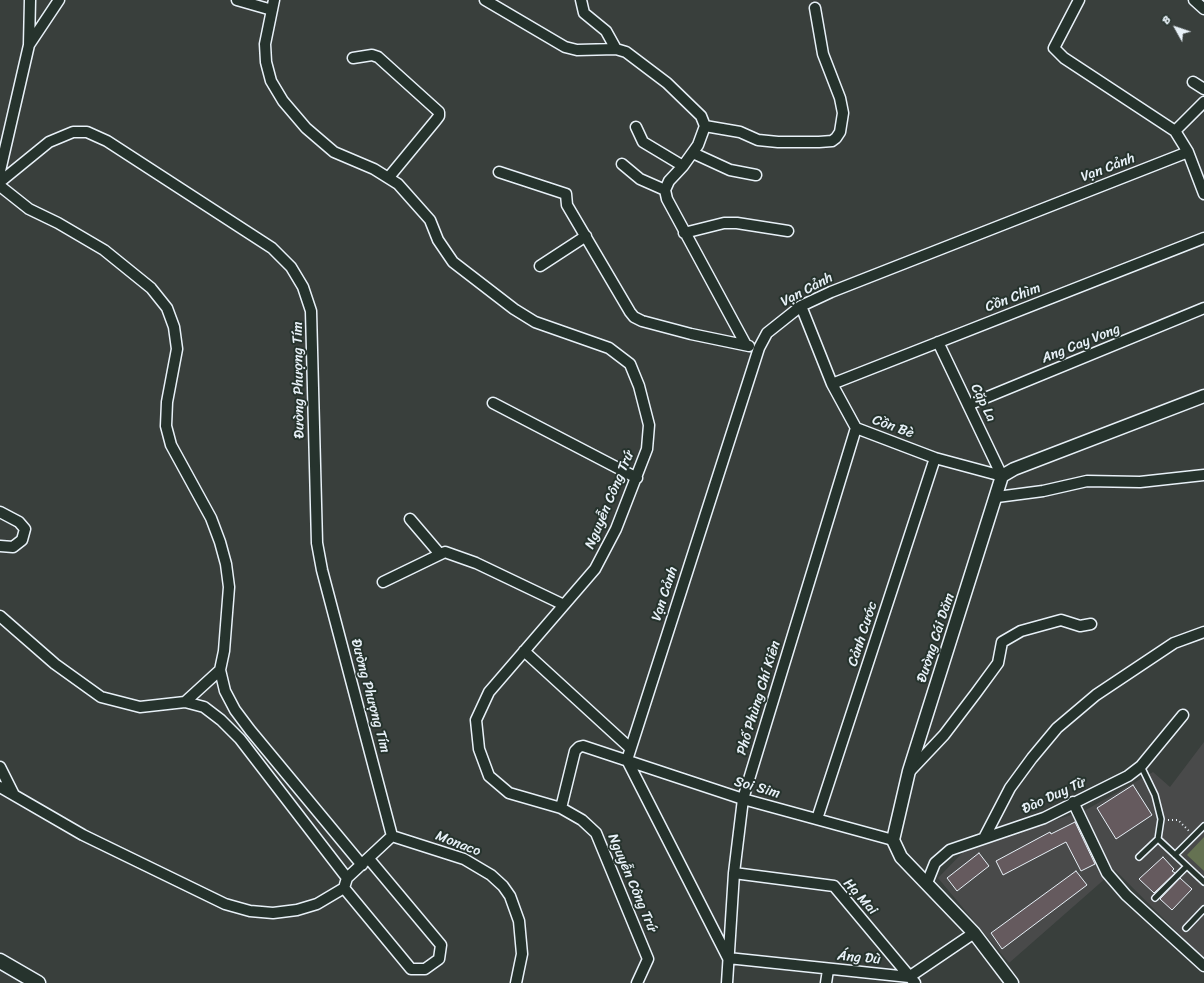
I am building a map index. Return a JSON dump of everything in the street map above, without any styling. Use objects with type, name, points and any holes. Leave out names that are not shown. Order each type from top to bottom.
[{"type":"main road","points":[[0,961],[38,983]]},
{"type":"street","points":[[0,171],[29,45],[30,0]]},
{"type":"street","points":[[29,45],[59,0]]},
{"type":"street","points":[[238,0],[272,10]]},
{"type":"street","name":"Nguyễn Công Trứ","points":[[274,0],[265,44],[266,62],[271,81],[283,101],[306,128],[334,152],[389,177],[398,184],[430,220],[438,240],[453,262],[507,304],[535,322],[609,348],[630,364],[639,386],[649,425],[647,449],[616,529],[595,569],[488,692],[476,720],[479,749],[489,776],[509,793],[561,808],[582,820],[596,833],[648,959],[637,983]]},
{"type":"street","points":[[485,0],[565,47],[577,50],[616,49],[626,52],[667,83],[701,116],[705,126],[698,145],[683,166],[669,181],[665,190],[667,199],[684,233],[746,345]]},
{"type":"street","points":[[581,0],[584,13],[606,31],[616,49]]},
{"type":"street","points":[[1079,0],[1054,48],[1064,58],[1175,131],[1188,152],[1204,194]]},
{"type":"street","points":[[1194,0],[1204,8]]},
{"type":"street","points":[[705,126],[740,132],[758,140],[778,142],[819,142],[832,141],[836,138],[840,132],[843,113],[840,98],[823,54],[815,8]]},
{"type":"street","points":[[353,58],[372,55],[378,57],[439,112],[439,116],[436,120],[389,177]]},
{"type":"street","points":[[1193,82],[1204,89]]},
{"type":"street","points":[[1175,131],[1204,102]]},
{"type":"street","points":[[636,127],[644,142],[683,166]]},
{"type":"street","name":"Đường Phượng Tím","points":[[0,182],[49,142],[73,132],[87,132],[107,141],[272,248],[291,267],[303,287],[311,311],[317,543],[322,570],[392,836]]},
{"type":"street","name":"Vạn Cảnh","points":[[630,748],[759,348],[767,333],[801,306],[831,292],[1188,152]]},
{"type":"street","points":[[693,153],[730,170],[756,175]]},
{"type":"street","points":[[622,164],[640,179],[665,190]]},
{"type":"street","points":[[499,172],[565,193],[567,205],[634,317],[642,321],[759,348]]},
{"type":"street","points":[[0,186],[28,209],[58,223],[104,250],[151,288],[167,308],[174,327],[177,349],[167,402],[168,433],[171,445],[181,467],[211,518],[226,564],[229,587],[224,651],[220,670],[225,691],[235,710],[365,862],[441,945],[438,960],[425,969],[412,969],[344,888]]},
{"type":"street","points":[[684,233],[724,223],[737,223],[788,231]]},
{"type":"street","points":[[540,266],[586,236]]},
{"type":"street","name":"Cồn Chìm","points":[[832,384],[1204,238]]},
{"type":"street","name":"Cồn Bè","points":[[801,306],[832,384],[856,428],[935,458],[1002,476]]},
{"type":"street","name":"Ang Cay Vong","points":[[968,405],[1204,308]]},
{"type":"street","name":"Cặp La","points":[[938,342],[1002,476]]},
{"type":"street","points":[[1002,476],[1014,469],[1204,396]]},
{"type":"street","points":[[493,403],[637,478]]},
{"type":"street","name":"Phố Phùng Chí Kiên","points":[[727,983],[734,873],[743,799],[856,428]]},
{"type":"street","name":"Cảnh Cước","points":[[816,819],[935,458]]},
{"type":"street","points":[[997,497],[1043,491],[1087,481],[1140,482],[1204,475]]},
{"type":"street","name":"Đường Cái Dăm","points":[[893,840],[909,771],[997,497],[1002,476]]},
{"type":"street","points":[[0,512],[19,522],[24,529],[22,540],[13,548],[0,546]]},
{"type":"street","points":[[410,520],[439,553]]},
{"type":"street","points":[[383,582],[439,553],[451,553],[564,605]]},
{"type":"street","points":[[0,616],[55,664],[101,697],[140,707],[185,702],[204,707],[221,720],[240,739],[347,878]]},
{"type":"street","points":[[909,771],[944,735],[998,663],[1002,642],[1021,630],[1061,620],[1080,626],[1091,624]]},
{"type":"street","points":[[984,838],[1010,788],[1057,728],[1096,695],[1174,643],[1204,632]]},
{"type":"street","points":[[524,651],[630,748],[627,760],[728,958]]},
{"type":"street","points":[[185,702],[220,670]]},
{"type":"street","name":"Đào Duy Từ","points":[[927,883],[935,863],[950,850],[1044,818],[1073,802],[1128,776],[1141,766],[1183,715]]},
{"type":"street","name":"Soi Sim","points":[[561,808],[575,751],[578,747],[583,746],[743,799],[893,840]]},
{"type":"street","points":[[0,767],[14,795]]},
{"type":"street","points":[[0,787],[83,836],[225,904],[250,911],[273,913],[297,910],[317,904],[344,888],[347,878],[392,836]]},
{"type":"street","points":[[1073,802],[1107,873],[1126,895],[1204,966]]},
{"type":"street","name":"Monaco","points":[[392,836],[464,859],[491,875],[503,886],[510,896],[519,921],[522,954],[516,983]]},
{"type":"street","points":[[893,840],[901,857],[974,933],[1012,983]]},
{"type":"street","name":"Hạ Mai","points":[[734,873],[834,886],[911,981]]},
{"type":"street","points":[[911,981],[974,933]]},
{"type":"street","name":"Áng Dù","points":[[728,958],[911,981]]},
{"type":"street","points":[[826,983],[828,970]]},
{"type":"lane","points":[[1139,857],[1158,839],[1161,819],[1155,795],[1141,766]]},
{"type":"lane","points":[[1174,855],[1204,826]]},
{"type":"lane","points":[[1158,839],[1204,882]]},
{"type":"lane","points":[[1155,898],[1187,866]]},
{"type":"lane","points":[[1186,928],[1204,909]]},
{"type":"path","points":[[1178,820],[1194,835]]},
{"type":"shaded area","points":[[1204,742],[1204,959],[1115,870],[1009,963],[938,878],[967,848],[1084,811],[1153,772],[1170,787]]},
{"type":"green space","points":[[1204,837],[1204,871],[1187,855]]},
{"type":"building","points":[[1133,785],[1152,815],[1116,839],[1097,808]]},
{"type":"building","points":[[1075,822],[1095,864],[1081,871],[1066,842],[1003,875],[996,861],[1050,832],[1051,834]]},
{"type":"building","points":[[979,853],[989,866],[957,891],[947,878]]},
{"type":"building","points":[[1163,857],[1174,869],[1172,871],[1175,873],[1154,893],[1139,879]]},
{"type":"building","points":[[1076,871],[1087,885],[1002,949],[991,933]]},
{"type":"building","points":[[1180,878],[1192,889],[1172,910],[1160,899]]}]
